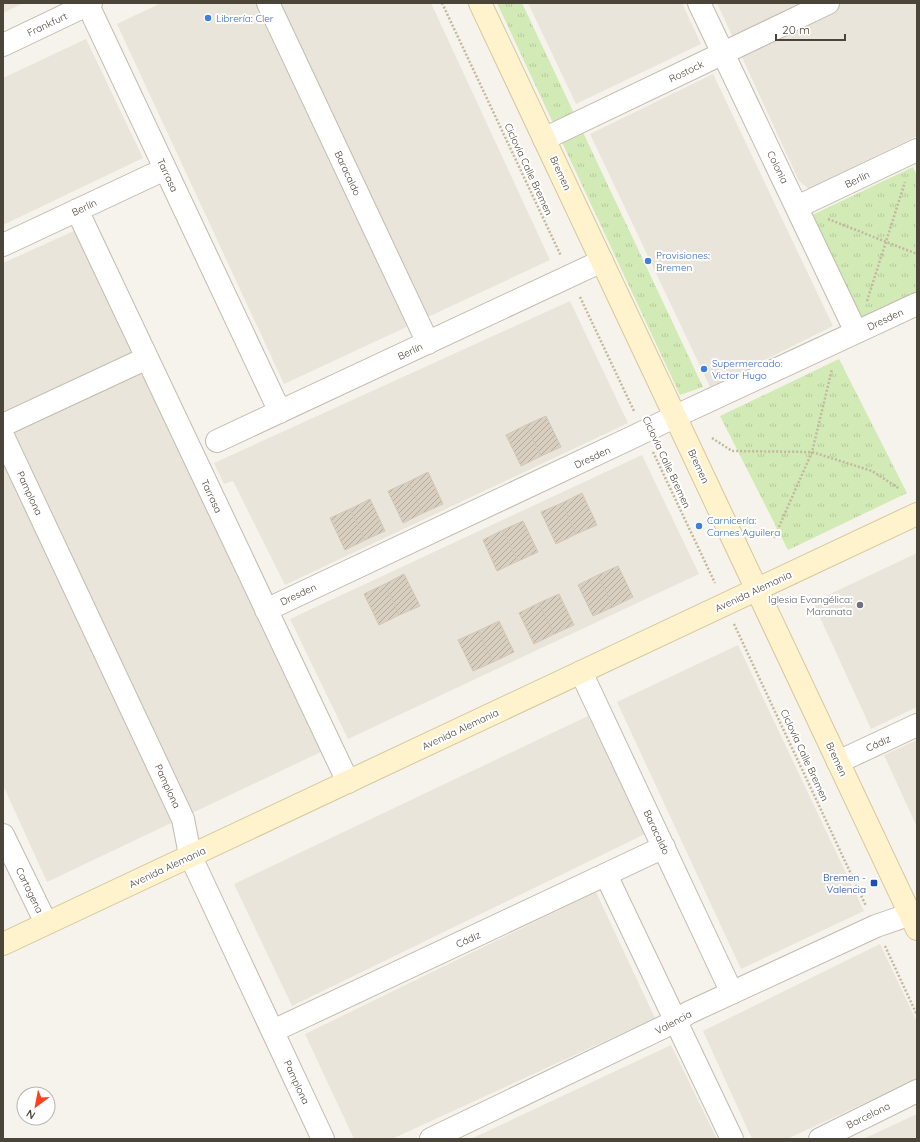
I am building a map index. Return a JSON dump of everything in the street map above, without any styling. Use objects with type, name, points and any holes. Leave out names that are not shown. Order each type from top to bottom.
[{"type":"street","name":"Baracaldo","points":[[268,3],[428,343]]},
{"type":"street","name":"Bremen","points":[[480,3],[758,589],[838,762],[915,919]]},
{"type":"street","name":"Colonia","points":[[699,3],[797,207],[848,336]]},
{"type":"street","name":"Rostock","points":[[544,139],[828,3]]},
{"type":"street","name":"Frankfurt","points":[[3,45],[88,4]]},
{"type":"street","name":"Tarrasa","points":[[88,4],[280,412]]},
{"type":"street","name":"Berlín","points":[[797,207],[916,152]]},
{"type":"street","name":"Berlín","points":[[3,245],[165,169]]},
{"type":"street","name":"Tarrasa","points":[[77,210],[348,782]]},
{"type":"street","name":"Berlín","points":[[217,441],[602,261]]},
{"type":"street","name":"Dresden","points":[[266,610],[917,304]]},
{"type":"street","points":[[3,425],[147,358]]},
{"type":"street","name":"Pamplona","points":[[3,436],[184,819],[190,855],[324,1139]]},
{"type":"street","name":"Avenida Alemania","points":[[3,944],[917,514]]},
{"type":"street","name":"Baracaldo","points":[[581,672],[732,993]]},
{"type":"street","name":"Cádiz","points":[[838,762],[917,725]]},
{"type":"street","name":"Cartagena","points":[[3,835],[46,924]]},
{"type":"street","name":"Cádiz","points":[[273,1031],[664,847]]},
{"type":"street","points":[[606,874],[732,1139]]},
{"type":"street","name":"Valencia","points":[[431,1139],[676,1021],[688,1013],[876,926],[915,919]]},
{"type":"street","name":"Barcelona","points":[[820,1139],[917,1091]]},
{"type":"path","name":"Ciclovía Calle Bremen","points":[[442,3],[917,1015]]},
{"type":"path","points":[[774,538],[812,452],[848,336],[886,242],[916,152]]},
{"type":"path","points":[[797,207],[917,254]]},
{"type":"path","points":[[707,435],[732,451],[812,452],[872,471],[900,488]]},
{"type":"shaded area","points":[[3,3],[24,3],[3,13]]},
{"type":"shaded area","points":[[161,3],[431,3],[550,260],[284,384],[117,24]]},
{"type":"shaded area","points":[[528,3],[682,3],[701,44],[576,104]]},
{"type":"shaded area","points":[[717,3],[917,3],[917,136],[809,189],[799,181]]},
{"type":"shaded area","points":[[86,39],[143,158],[3,225],[3,78]]},
{"type":"shaded area","points":[[713,74],[833,326],[710,387],[590,134]]},
{"type":"shaded area","points":[[74,231],[323,751],[47,882],[3,785],[3,263]]},
{"type":"shaded area","points":[[570,301],[628,423],[285,585],[233,481],[224,484],[214,463]]},
{"type":"shaded area","points":[[642,455],[699,574],[348,739],[290,619]]},
{"type":"shaded area","points":[[917,553],[917,707],[871,729],[813,602]]},
{"type":"shaded area","points":[[738,645],[864,911],[741,969],[617,702]]},
{"type":"shaded area","points":[[588,716],[645,834],[292,1006],[234,884]]},
{"type":"shaded area","points":[[917,740],[917,827],[884,755]]},
{"type":"shaded area","points":[[596,892],[655,1018],[392,1139],[354,1139],[305,1034]]},
{"type":"shaded area","points":[[880,944],[917,1022],[917,1079],[787,1139],[752,1139],[703,1031]]},
{"type":"shaded area","points":[[671,1045],[717,1139],[471,1139]]},
{"type":"shaded area","points":[[917,1114],[917,1139],[863,1139]]},
{"type":"green space","points":[[497,3],[522,3],[703,387],[680,395]]},
{"type":"green space","points":[[913,167],[917,176],[917,293],[860,320],[810,216]]},
{"type":"green space","points":[[839,359],[907,493],[788,550],[720,416]]},
{"type":"building","points":[[546,416],[561,447],[541,456],[526,425]]},
{"type":"building","points":[[526,425],[541,456],[521,466],[506,435]]},
{"type":"building","points":[[428,472],[443,504],[423,513],[408,482]]},
{"type":"building","points":[[408,482],[423,513],[403,523],[388,491]]},
{"type":"building","points":[[582,493],[597,525],[576,534],[562,503]]},
{"type":"building","points":[[370,499],[385,531],[365,540],[350,509]]},
{"type":"building","points":[[562,503],[576,534],[556,544],[541,512]]},
{"type":"building","points":[[350,509],[365,540],[345,550],[330,518]]},
{"type":"building","points":[[523,521],[538,552],[518,561],[503,530]]},
{"type":"building","points":[[503,530],[518,561],[497,571],[483,540]]},
{"type":"building","points":[[618,566],[633,597],[613,607],[598,575]]},
{"type":"building","points":[[404,574],[420,606],[399,615],[385,584]]},
{"type":"building","points":[[598,575],[613,607],[593,616],[578,585]]},
{"type":"building","points":[[385,584],[399,615],[379,625],[364,594]]},
{"type":"building","points":[[559,594],[574,625],[554,634],[539,603]]},
{"type":"building","points":[[539,603],[554,634],[534,644],[519,613]]},
{"type":"building","points":[[499,621],[514,652],[493,662],[478,631]]},
{"type":"building","points":[[478,631],[493,662],[473,671],[458,640]]},
{"type":"place","name":"Librería: Cler","points":[[208,18]]},
{"type":"place","name":"Provisiones: Bremen","points":[[648,261]]},
{"type":"place","name":"Supermercado: Victor Hugo","points":[[704,369]]},
{"type":"place","name":"Carnicería: Carnes Aguilera","points":[[699,526]]},
{"type":"place","name":"Iglesia Evangélica: Maranata","points":[[860,605]]},
{"type":"place","name":"Bremen - Valencia","points":[[874,883]]}]
